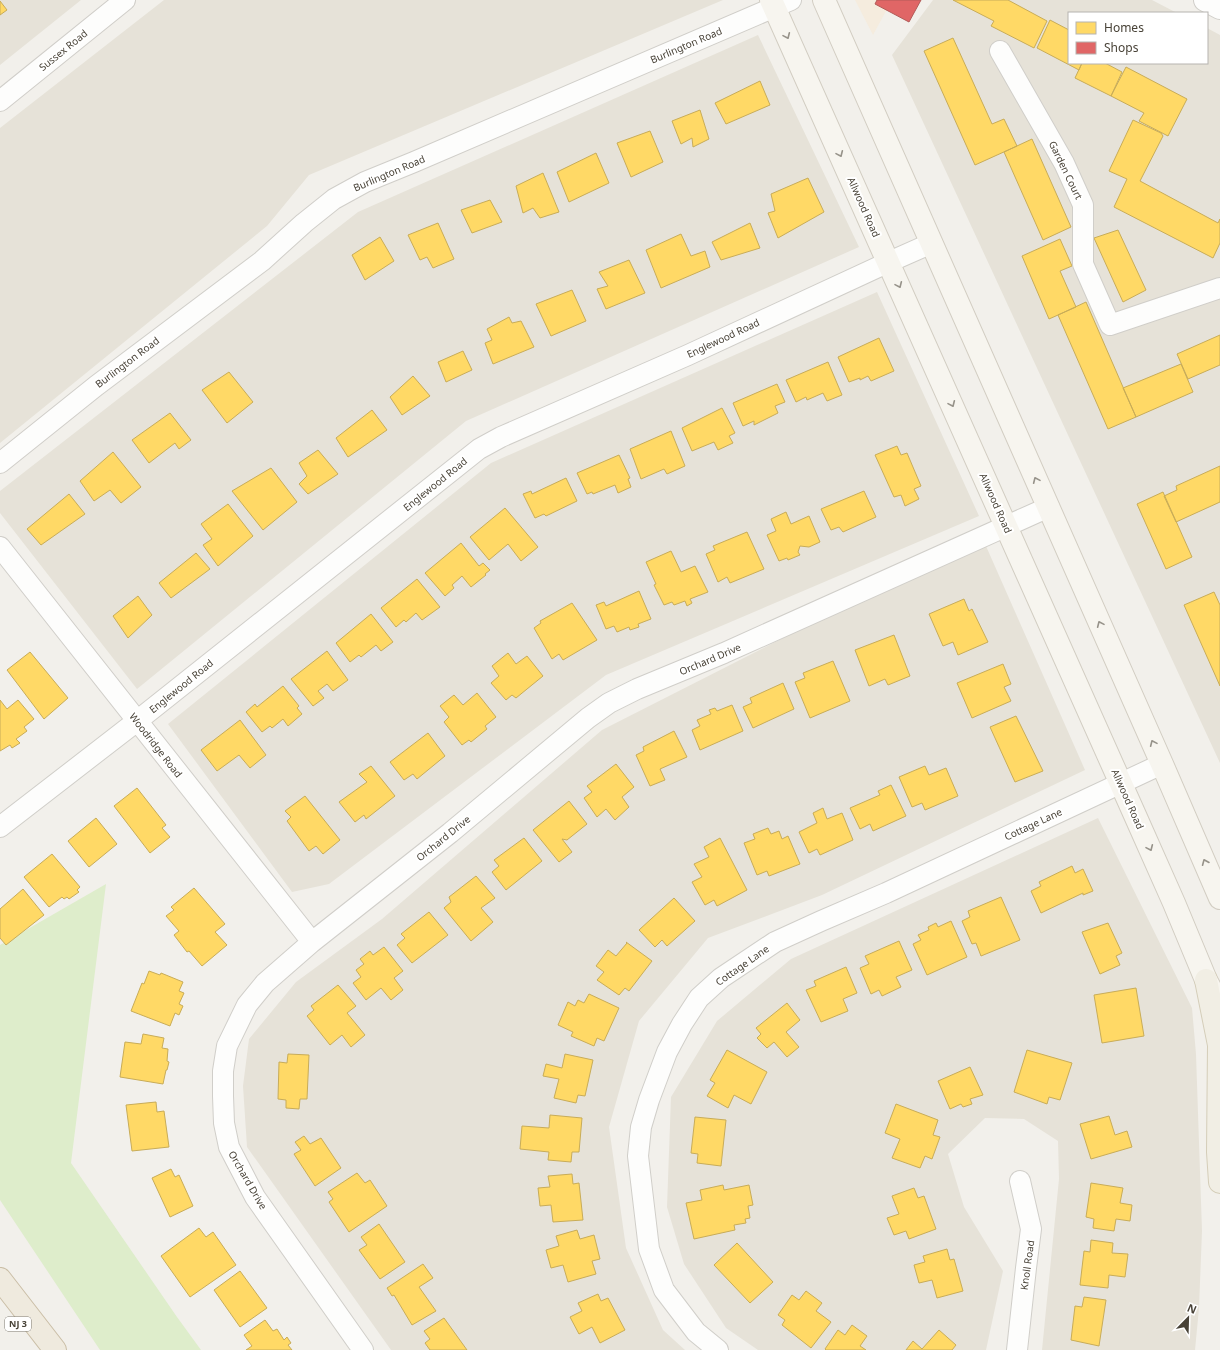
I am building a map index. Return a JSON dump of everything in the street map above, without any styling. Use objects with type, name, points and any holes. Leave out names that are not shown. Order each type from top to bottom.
[{"type":"highway","points":[[0,1279],[55,1350]]},
{"type":"highway","name":"NJ 3","points":[[0,1298],[36,1350]]},
{"type":"main road","points":[[824,0],[1049,507],[1220,898]]},
{"type":"main road","name":"Allwood Road","points":[[779,2],[889,262],[1174,903],[1206,980],[1220,1007]]},
{"type":"main road","points":[[1206,980],[1219,1046],[1218,1152],[1220,1182]]},
{"type":"street","name":"Sussex Road","points":[[0,101],[125,0]]},
{"type":"street","points":[[1205,0],[1220,8]]},
{"type":"street","name":"Burlington Road","points":[[0,463],[96,386],[262,261],[304,222],[334,198],[365,182],[779,2]]},
{"type":"street","name":"Garden Court","points":[[1000,51],[1064,163],[1083,205],[1083,264],[1110,325],[1220,288]]},
{"type":"street","name":"Englewood Road","points":[[0,827],[138,721],[479,449],[501,436],[688,355],[889,262],[932,244]]},
{"type":"street","name":"Orchard Drive","points":[[362,1350],[255,1197],[229,1147],[224,1123],[223,1071],[227,1046],[247,1005],[265,983],[312,942],[450,834],[588,718],[610,703],[637,689],[724,653],[1049,507]]},
{"type":"street","name":"Woodridge Road","points":[[0,547],[312,942]]},
{"type":"street","name":"Cottage Lane","points":[[718,1350],[696,1332],[664,1290],[649,1249],[638,1156],[641,1127],[664,1059],[682,1024],[699,998],[721,978],[775,942],[886,893],[1162,764]]},
{"type":"street","name":"Knoll Road","points":[[1017,1350],[1031,1230],[1020,1181]]},
{"type":"shaded area","points":[[0,0],[81,0],[0,65]]},
{"type":"shaded area","points":[[164,0],[723,0],[309,175],[267,226],[0,443],[0,128]]},
{"type":"shaded area","points":[[855,0],[892,0],[873,35]]},
{"type":"shaded area","points":[[933,0],[1152,0],[1175,12],[1068,12],[1068,64],[1208,64],[1208,29],[1220,35],[1220,763],[892,55]]},
{"type":"shaded area","points":[[758,35],[859,247],[466,421],[137,689],[0,513],[0,491],[358,212]]},
{"type":"shaded area","points":[[877,292],[979,516],[606,675],[329,884],[292,892],[168,724],[491,463]]},
{"type":"shaded area","points":[[982,537],[1085,770],[822,895],[708,938],[639,1021],[609,1127],[626,1248],[663,1330],[685,1350],[391,1350],[247,1147],[243,1086],[249,1039],[296,982],[382,919],[602,730]]},
{"type":"shaded area","points":[[1098,818],[1192,1008],[1196,1054],[1202,1231],[1199,1308],[1195,1350],[1042,1350],[1059,1179],[1058,1141],[1024,1119],[985,1118],[948,1154],[964,1207],[1003,1271],[986,1350],[758,1350],[726,1328],[684,1264],[667,1207],[671,1097],[717,1021],[791,959]]},
{"type":"green space","points":[[106,884],[71,1163],[201,1350],[100,1350],[0,1200],[0,945]]},
{"type":"building: Homes","points":[[953,0],[1008,0],[1047,21],[1034,48],[991,26],[994,21]]},
{"type":"building: Homes","points":[[0,1],[7,10],[0,15]]},
{"type":"building: Homes","points":[[1050,20],[1068,29],[1068,64],[1082,64],[1079,70],[1037,48]]},
{"type":"building: Homes","points":[[953,38],[992,124],[1004,119],[1017,146],[975,165],[924,51]]},
{"type":"building: Homes","points":[[1082,64],[1107,64],[1122,72],[1111,96],[1075,78]]},
{"type":"building: Homes","points":[[1126,67],[1187,99],[1168,136],[1139,121],[1144,113],[1111,96]]},
{"type":"building: Homes","points":[[760,81],[770,105],[726,124],[715,103]]},
{"type":"building: Homes","points":[[700,110],[709,139],[693,147],[692,138],[681,144],[672,121]]},
{"type":"building: Homes","points":[[1133,120],[1161,133],[1163,136],[1140,181],[1218,223],[1220,219],[1220,243],[1213,258],[1114,207],[1127,179],[1109,171]]},
{"type":"building: Homes","points":[[650,131],[663,162],[631,177],[617,143]]},
{"type":"building: Homes","points":[[1032,139],[1071,227],[1043,240],[1004,152]]},
{"type":"building: Homes","points":[[596,153],[609,183],[569,202],[557,172]]},
{"type":"building: Homes","points":[[543,173],[559,212],[540,218],[533,208],[523,213],[516,186]]},
{"type":"building: Homes","points":[[808,178],[824,212],[778,238],[768,213],[775,211],[771,194]]},
{"type":"building: Homes","points":[[490,200],[502,222],[472,233],[461,210]]},
{"type":"building: Homes","points":[[438,223],[454,259],[433,268],[427,257],[420,260],[408,235]]},
{"type":"building: Homes","points":[[750,223],[760,248],[721,260],[712,242]]},
{"type":"building: Homes","points":[[1118,230],[1146,290],[1123,302],[1094,238]]},
{"type":"building: Homes","points":[[681,234],[691,256],[705,251],[710,267],[661,288],[646,250]]},
{"type":"building: Homes","points":[[380,237],[394,261],[365,280],[352,255]]},
{"type":"building: Homes","points":[[1060,239],[1072,266],[1060,271],[1076,307],[1049,319],[1022,256]]},
{"type":"building: Homes","points":[[629,260],[645,293],[606,309],[597,289],[608,286],[599,272]]},
{"type":"building: Homes","points":[[572,290],[586,321],[551,336],[536,304]]},
{"type":"building: Homes","points":[[1086,302],[1136,417],[1108,429],[1058,315]]},
{"type":"building: Homes","points":[[509,317],[512,323],[521,321],[534,347],[493,364],[485,343],[492,340],[487,329]]},
{"type":"building: Homes","points":[[1220,335],[1220,365],[1188,379],[1177,354]]},
{"type":"building: Homes","points":[[879,338],[894,371],[871,381],[868,376],[860,380],[860,378],[849,382],[838,357]]},
{"type":"building: Homes","points":[[463,351],[472,370],[446,382],[438,362]]},
{"type":"building: Homes","points":[[828,362],[842,395],[827,401],[823,393],[807,400],[806,397],[796,402],[786,380]]},
{"type":"building: Homes","points":[[1181,364],[1193,392],[1136,417],[1123,388]]},
{"type":"building: Homes","points":[[229,372],[253,402],[227,423],[202,390]]},
{"type":"building: Homes","points":[[413,376],[430,396],[402,415],[390,397]]},
{"type":"building: Homes","points":[[777,384],[785,402],[775,406],[778,413],[754,425],[754,421],[743,426],[733,403]]},
{"type":"building: Homes","points":[[722,408],[735,433],[729,436],[733,443],[718,450],[714,442],[692,451],[682,428]]},
{"type":"building: Homes","points":[[372,410],[387,430],[348,457],[336,438]]},
{"type":"building: Homes","points":[[170,413],[191,440],[179,449],[175,443],[149,463],[132,440]]},
{"type":"building: Homes","points":[[671,431],[685,466],[667,474],[664,469],[641,479],[630,449]]},
{"type":"building: Homes","points":[[897,446],[901,455],[907,453],[921,486],[914,489],[919,499],[905,506],[901,495],[894,497],[875,455]]},
{"type":"building: Homes","points":[[318,450],[338,474],[308,494],[299,484],[307,476],[299,463]]},
{"type":"building: Homes","points":[[113,452],[141,487],[121,503],[110,490],[94,501],[80,481]]},
{"type":"building: Homes","points":[[619,455],[630,478],[628,479],[631,487],[618,493],[615,485],[593,494],[592,492],[587,494],[577,473]]},
{"type":"building: Homes","points":[[1220,466],[1220,502],[1176,522],[1164,496],[1177,490],[1176,486]]},
{"type":"building: Homes","points":[[271,468],[297,502],[263,530],[232,491]]},
{"type":"building: Homes","points":[[566,478],[577,501],[546,516],[544,514],[535,518],[523,494],[531,491],[532,494]]},
{"type":"building: Homes","points":[[864,491],[876,517],[843,532],[839,527],[831,530],[821,509]]},
{"type":"building: Homes","points":[[1163,492],[1192,557],[1166,569],[1137,504]]},
{"type":"building: Homes","points":[[69,494],[85,514],[41,545],[27,529]]},
{"type":"building: Homes","points":[[228,504],[253,536],[218,566],[203,545],[212,539],[201,524]]},
{"type":"building: Homes","points":[[505,508],[538,547],[521,561],[508,544],[489,560],[470,537]]},
{"type":"building: Homes","points":[[786,512],[791,524],[809,516],[820,542],[809,547],[800,546],[798,552],[800,555],[788,560],[787,558],[779,561],[767,535],[776,531],[771,519]]},
{"type":"building: Homes","points":[[747,532],[764,569],[730,583],[727,577],[718,582],[706,554],[715,550],[713,546]]},
{"type":"building: Homes","points":[[461,543],[479,566],[483,563],[490,570],[471,587],[462,576],[452,585],[454,588],[445,596],[425,573]]},
{"type":"building: Homes","points":[[671,551],[681,572],[695,566],[708,592],[690,599],[692,603],[687,606],[685,601],[674,605],[672,602],[664,605],[654,585],[656,584],[646,562]]},
{"type":"building: Homes","points":[[196,553],[210,569],[171,598],[159,583]]},
{"type":"building: Homes","points":[[417,579],[440,607],[422,620],[416,613],[406,622],[404,620],[396,627],[381,608]]},
{"type":"building: Homes","points":[[639,591],[651,619],[638,624],[639,627],[630,630],[629,627],[617,632],[614,626],[606,629],[596,605],[604,602],[606,606]]},
{"type":"building: Homes","points":[[1214,592],[1220,605],[1220,686],[1184,605]]},
{"type":"building: Homes","points":[[138,596],[152,615],[128,638],[113,616]]},
{"type":"building: Homes","points":[[964,599],[969,611],[972,609],[988,642],[958,655],[953,642],[943,646],[929,614]]},
{"type":"building: Homes","points":[[572,603],[597,640],[563,660],[559,654],[552,659],[534,628],[541,623],[540,621]]},
{"type":"building: Homes","points":[[371,614],[393,642],[381,651],[376,645],[361,657],[359,655],[350,662],[336,643]]},
{"type":"building: Homes","points":[[894,635],[910,676],[888,685],[885,679],[869,686],[855,650]]},
{"type":"building: Homes","points":[[327,651],[348,680],[333,691],[327,684],[318,691],[324,698],[313,706],[291,679]]},
{"type":"building: Homes","points":[[30,652],[68,698],[44,719],[7,670]]},
{"type":"building: Homes","points":[[508,653],[516,664],[527,656],[543,676],[516,698],[512,695],[506,700],[491,683],[499,676],[492,666]]},
{"type":"building: Homes","points":[[833,661],[850,701],[810,718],[795,682],[805,678],[803,673]]},
{"type":"building: Homes","points":[[1003,664],[1011,684],[1004,687],[1011,701],[972,718],[957,683]]},
{"type":"building: Homes","points":[[783,683],[794,709],[753,728],[743,707],[752,703],[750,698]]},
{"type":"building: Homes","points":[[283,686],[299,706],[297,708],[302,714],[288,726],[283,719],[272,728],[270,726],[262,732],[246,712],[255,704],[257,707]]},
{"type":"building: Homes","points":[[477,693],[496,717],[485,726],[487,729],[471,742],[469,740],[462,745],[444,722],[449,717],[440,706],[454,695],[463,705]]},
{"type":"building: Homes","points":[[0,700],[7,709],[18,700],[34,719],[24,727],[27,731],[16,739],[20,743],[12,748],[10,745],[0,751]]},
{"type":"building: Homes","points":[[732,705],[743,731],[700,750],[692,730],[700,726],[697,720],[711,714],[709,710],[715,708],[717,711]]},
{"type":"building: Homes","points":[[1016,716],[1043,771],[1015,782],[990,727]]},
{"type":"building: Homes","points":[[240,720],[266,755],[250,768],[239,755],[217,771],[201,750]]},
{"type":"building: Homes","points":[[674,731],[687,757],[660,769],[665,780],[650,786],[636,755],[644,751],[643,747]]},
{"type":"building: Homes","points":[[428,733],[445,756],[417,779],[413,774],[404,780],[390,762]]},
{"type":"building: Homes","points":[[616,764],[634,787],[622,797],[629,807],[615,820],[606,809],[597,817],[584,798],[592,792],[587,786]]},
{"type":"building: Homes","points":[[371,766],[395,796],[366,819],[364,815],[355,822],[339,802],[367,782],[359,774]]},
{"type":"building: Homes","points":[[925,766],[929,775],[946,768],[958,796],[925,810],[922,803],[912,807],[899,777]]},
{"type":"building: Homes","points":[[891,785],[906,816],[873,831],[870,824],[860,829],[850,808],[880,795],[878,791]]},
{"type":"building: Homes","points":[[137,788],[166,825],[162,828],[170,837],[150,853],[114,806]]},
{"type":"building: Homes","points":[[305,796],[340,840],[323,854],[316,846],[309,851],[287,821],[291,817],[285,811]]},
{"type":"building: Homes","points":[[569,801],[587,824],[567,840],[562,839],[572,852],[559,862],[533,830]]},
{"type":"building: Homes","points":[[823,808],[827,819],[842,813],[853,840],[820,855],[817,849],[809,853],[799,832],[817,823],[813,813]]},
{"type":"building: Homes","points":[[96,818],[117,844],[89,867],[68,841]]},
{"type":"building: Homes","points":[[768,828],[771,834],[779,831],[782,839],[788,836],[800,864],[769,876],[767,871],[757,875],[744,843],[755,839],[753,834]]},
{"type":"building: Homes","points":[[524,838],[542,861],[506,890],[492,872],[499,866],[494,860]]},
{"type":"building: Homes","points":[[720,838],[747,890],[717,906],[714,900],[705,905],[692,882],[702,877],[694,864],[709,857],[704,847]]},
{"type":"building: Homes","points":[[52,854],[80,887],[77,890],[79,892],[69,899],[67,897],[64,899],[62,897],[49,907],[24,877]]},
{"type":"building: Homes","points":[[1072,866],[1075,873],[1083,869],[1093,891],[1083,895],[1083,893],[1041,913],[1031,891],[1041,886],[1039,882]]},
{"type":"building: Homes","points":[[476,876],[495,898],[481,908],[493,922],[471,941],[444,908],[451,902],[449,897]]},
{"type":"building: Homes","points":[[194,888],[225,924],[215,932],[227,945],[202,966],[189,951],[187,952],[174,935],[179,931],[166,916],[174,910],[171,907]]},
{"type":"building: Homes","points":[[23,889],[44,915],[6,945],[0,938],[0,909]]},
{"type":"building: Homes","points":[[1001,897],[1020,940],[981,956],[976,943],[972,944],[962,921],[970,917],[968,911]]},
{"type":"building: Homes","points":[[674,898],[695,921],[667,946],[662,940],[655,947],[639,930]]},
{"type":"building: Homes","points":[[429,912],[448,935],[412,963],[397,945],[405,938],[401,934]]},
{"type":"building: Homes","points":[[951,921],[967,957],[927,975],[913,944],[921,940],[918,935],[929,930],[928,927],[936,923],[938,927]]},
{"type":"building: Homes","points":[[1108,923],[1122,953],[1116,956],[1120,965],[1100,974],[1082,932]]},
{"type":"building: Homes","points":[[899,941],[912,970],[896,977],[901,987],[882,996],[879,990],[871,994],[860,968],[869,964],[865,956]]},
{"type":"building: Homes","points":[[626,942],[652,961],[629,991],[625,988],[619,995],[597,980],[604,972],[596,966],[608,950],[616,956],[627,943]]},
{"type":"building: Homes","points":[[384,947],[403,971],[394,978],[403,990],[391,1000],[381,988],[366,1000],[353,983],[361,977],[356,970],[364,964],[360,959],[370,951],[373,955]]},
{"type":"building: Homes","points":[[846,967],[857,993],[843,999],[848,1011],[821,1022],[806,990],[816,986],[814,981]]},
{"type":"building: Homes","points":[[149,971],[160,975],[161,973],[183,982],[179,991],[184,993],[179,1004],[183,1006],[179,1015],[175,1013],[170,1026],[131,1011],[142,983],[144,984]]},
{"type":"building: Homes","points":[[338,985],[356,1006],[347,1013],[365,1035],[351,1047],[342,1035],[330,1045],[307,1016],[314,1010],[311,1006]]},
{"type":"building: Homes","points":[[1136,988],[1144,1036],[1102,1043],[1094,995]]},
{"type":"building: Homes","points":[[589,994],[619,1008],[604,1041],[597,1038],[594,1046],[571,1036],[573,1032],[558,1025],[568,1002],[575,1006],[578,1000],[584,1003]]},
{"type":"building: Homes","points":[[787,1003],[800,1020],[786,1032],[799,1047],[787,1057],[774,1042],[767,1048],[757,1038],[761,1034],[756,1028]]},
{"type":"building: Homes","points":[[143,1034],[164,1038],[162,1048],[168,1049],[167,1061],[169,1062],[163,1084],[120,1077],[125,1042],[141,1044]]},
{"type":"building: Homes","points":[[727,1050],[767,1072],[751,1104],[734,1095],[728,1108],[707,1096],[715,1083],[710,1080]]},
{"type":"building: Homes","points":[[1027,1050],[1072,1063],[1060,1100],[1049,1097],[1047,1104],[1014,1092]]},
{"type":"building: Homes","points":[[288,1054],[309,1055],[307,1099],[300,1099],[299,1109],[286,1108],[286,1100],[278,1099],[279,1062],[287,1063]]},
{"type":"building: Homes","points":[[565,1054],[593,1060],[585,1096],[578,1095],[576,1103],[554,1098],[559,1079],[543,1076],[546,1064],[562,1068]]},
{"type":"building: Homes","points":[[970,1067],[983,1095],[970,1099],[972,1104],[963,1107],[961,1104],[950,1109],[938,1081]]},
{"type":"building: Homes","points":[[156,1102],[157,1112],[164,1111],[169,1147],[132,1151],[126,1105]]},
{"type":"building: Homes","points":[[896,1104],[938,1120],[933,1135],[940,1137],[932,1159],[925,1156],[920,1168],[892,1158],[900,1139],[885,1133]]},
{"type":"building: Homes","points":[[550,1115],[582,1118],[579,1152],[572,1152],[571,1162],[548,1160],[549,1152],[520,1149],[522,1126],[549,1128]]},
{"type":"building: Homes","points":[[1109,1116],[1115,1135],[1127,1131],[1132,1147],[1091,1159],[1080,1124]]},
{"type":"building: Homes","points":[[695,1117],[726,1120],[721,1166],[697,1163],[698,1154],[691,1153]]},
{"type":"building: Homes","points":[[304,1136],[310,1144],[321,1138],[341,1168],[315,1186],[294,1154],[301,1150],[295,1142]]},
{"type":"building: Homes","points":[[171,1169],[175,1177],[179,1175],[193,1206],[170,1217],[152,1178]]},
{"type":"building: Homes","points":[[357,1173],[365,1183],[370,1180],[387,1206],[349,1232],[329,1202],[333,1199],[328,1192]]},
{"type":"building: Homes","points":[[572,1174],[573,1184],[579,1183],[583,1220],[553,1222],[551,1205],[540,1206],[538,1188],[550,1187],[548,1176]]},
{"type":"building: Homes","points":[[1091,1183],[1123,1188],[1120,1203],[1132,1205],[1130,1221],[1116,1219],[1114,1231],[1093,1228],[1094,1219],[1086,1217]]},
{"type":"building: Homes","points":[[723,1185],[724,1190],[749,1185],[753,1205],[748,1206],[750,1218],[745,1219],[746,1223],[734,1225],[735,1230],[694,1239],[686,1203],[702,1200],[700,1190]]},
{"type":"building: Homes","points":[[914,1188],[918,1198],[924,1196],[936,1229],[909,1239],[906,1231],[894,1235],[887,1218],[899,1214],[892,1196]]},
{"type":"building: Homes","points":[[379,1224],[405,1262],[380,1279],[359,1250],[367,1245],[361,1237]]},
{"type":"building: Homes","points":[[199,1228],[206,1237],[213,1232],[236,1265],[190,1297],[161,1256]]},
{"type":"building: Homes","points":[[577,1230],[580,1239],[594,1235],[600,1259],[592,1261],[596,1274],[568,1282],[563,1265],[551,1268],[546,1250],[559,1246],[556,1236]]},
{"type":"building: Homes","points":[[1091,1240],[1113,1243],[1112,1253],[1128,1254],[1125,1277],[1109,1275],[1108,1288],[1080,1285],[1084,1251],[1090,1252]]},
{"type":"building: Homes","points":[[737,1243],[773,1282],[750,1303],[714,1265]]},
{"type":"building: Homes","points":[[947,1249],[950,1260],[954,1259],[963,1291],[937,1298],[932,1280],[919,1283],[914,1265],[925,1262],[923,1256]]},
{"type":"building: Homes","points":[[423,1264],[433,1278],[419,1287],[436,1311],[412,1325],[394,1295],[392,1296],[387,1288]]},
{"type":"building: Homes","points":[[240,1271],[267,1308],[240,1327],[214,1290]]},
{"type":"building: Homes","points":[[806,1291],[822,1303],[816,1311],[831,1322],[811,1348],[782,1325],[785,1320],[778,1315],[792,1295],[799,1300]]},
{"type":"building: Homes","points":[[598,1294],[601,1301],[608,1298],[625,1330],[600,1343],[592,1327],[579,1334],[570,1317],[582,1311],[578,1303]]},
{"type":"building: Homes","points":[[1084,1297],[1106,1300],[1099,1346],[1071,1340],[1075,1306],[1082,1307]]},
{"type":"building: Homes","points":[[444,1318],[467,1350],[430,1350],[425,1343],[430,1339],[424,1331]]},
{"type":"building: Homes","points":[[265,1320],[273,1331],[277,1329],[284,1340],[287,1337],[291,1343],[288,1345],[292,1350],[246,1350],[252,1346],[244,1335]]},
{"type":"building: Homes","points":[[852,1325],[867,1336],[860,1346],[866,1350],[825,1349],[838,1330],[845,1335]]},
{"type":"building: Homes","points":[[939,1330],[956,1345],[952,1350],[906,1350],[913,1341],[922,1349]]},
{"type":"building: Shops","points":[[877,0],[921,0],[909,22],[875,4]]}]
